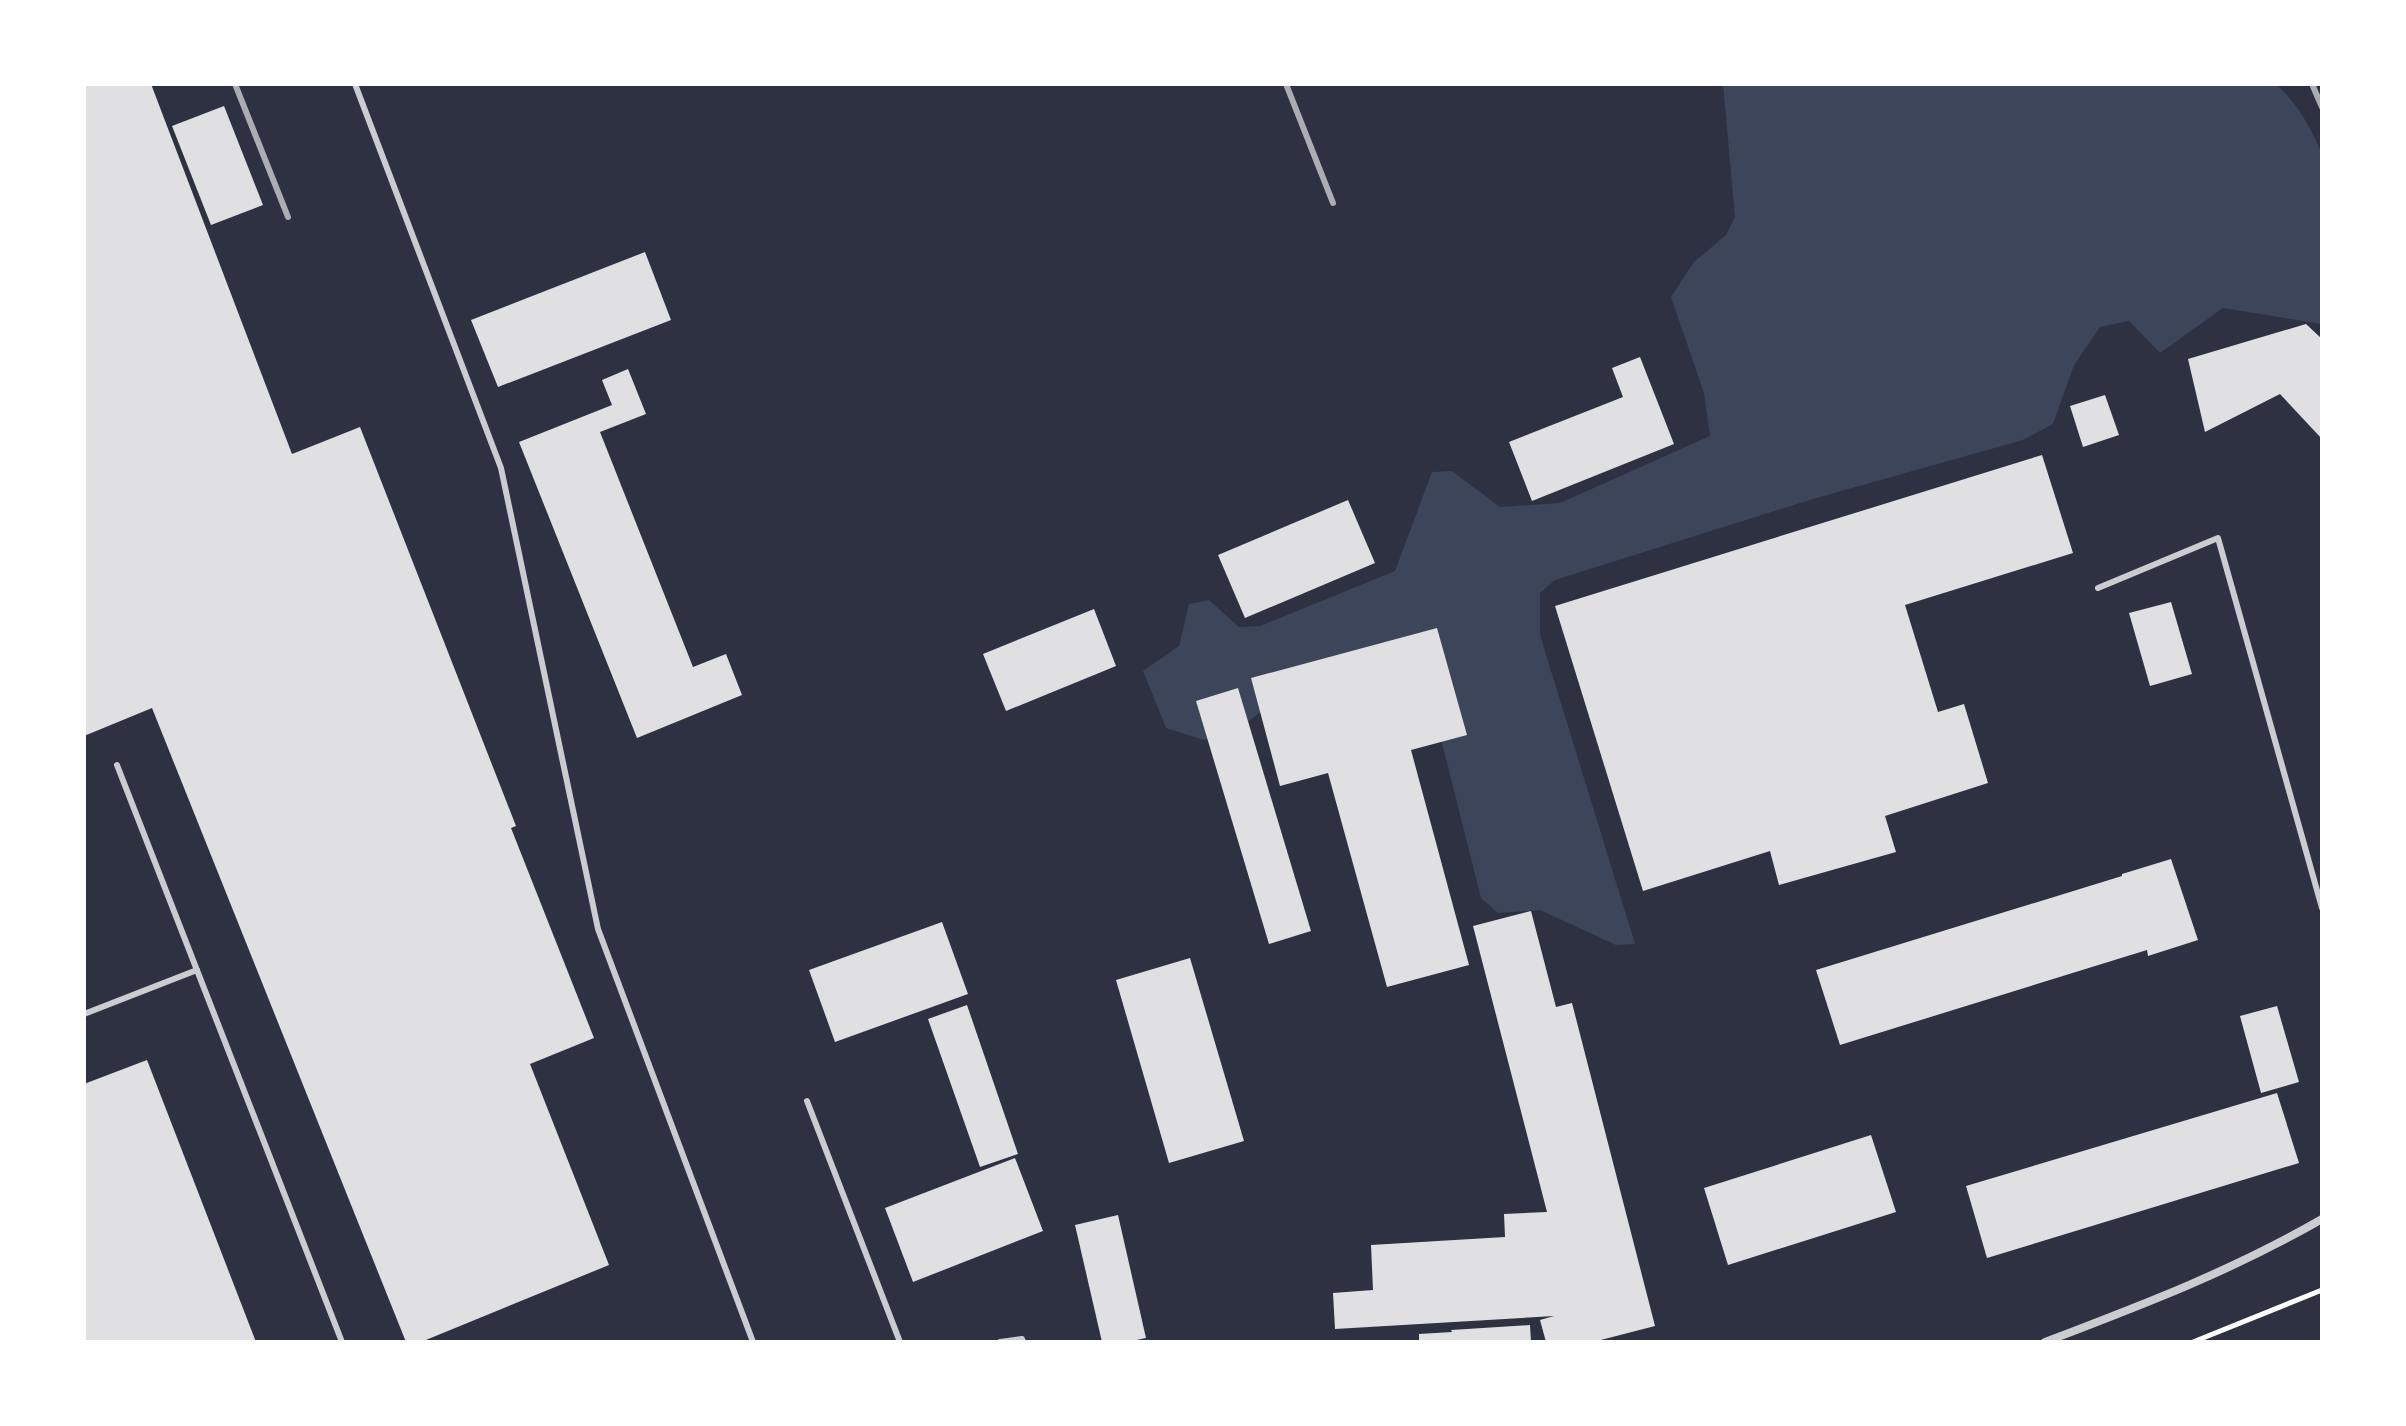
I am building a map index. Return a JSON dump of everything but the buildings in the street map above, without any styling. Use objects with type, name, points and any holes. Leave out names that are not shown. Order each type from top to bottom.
[{"type":"street","points":[[2045,1342],[2184,1289],[2266,1252],[2322,1219]]},
{"type":"lane","points":[[355,84],[501,468],[598,929],[753,1342]]},
{"type":"lane","points":[[2098,588],[2218,538],[2322,908]]},
{"type":"lane","points":[[117,765],[342,1342]]},
{"type":"lane","points":[[84,1014],[197,970]]},
{"type":"lane","points":[[807,1101],[900,1342]]},
{"type":"lane","points":[[1000,1342],[1022,1339],[1023,1342]]},
{"type":"path","points":[[2193,1342],[2322,1290]]},
{"type":"shaded area","points":[[1723,84],[2276,84],[2303,117],[2322,154],[2322,324],[2223,308],[2160,353],[2129,321],[2100,327],[2074,365],[2053,424],[2023,440],[1813,499],[1555,580],[1540,593],[1540,635],[1635,944],[1616,945],[1540,910],[1498,913],[1481,898],[1439,731],[1309,675],[1241,727],[1204,740],[1166,728],[1143,671],[1179,646],[1189,604],[1209,600],[1239,627],[1260,626],[1395,571],[1432,472],[1452,471],[1500,507],[1560,503],[1710,436],[1704,393],[1671,297],[1694,262],[1726,235],[1735,217]]},
{"type":"railway","points":[[235,84],[288,217]]},
{"type":"railway","points":[[1286,84],[1333,203]]},
{"type":"railway","points":[[2312,84],[2322,107]]}]
